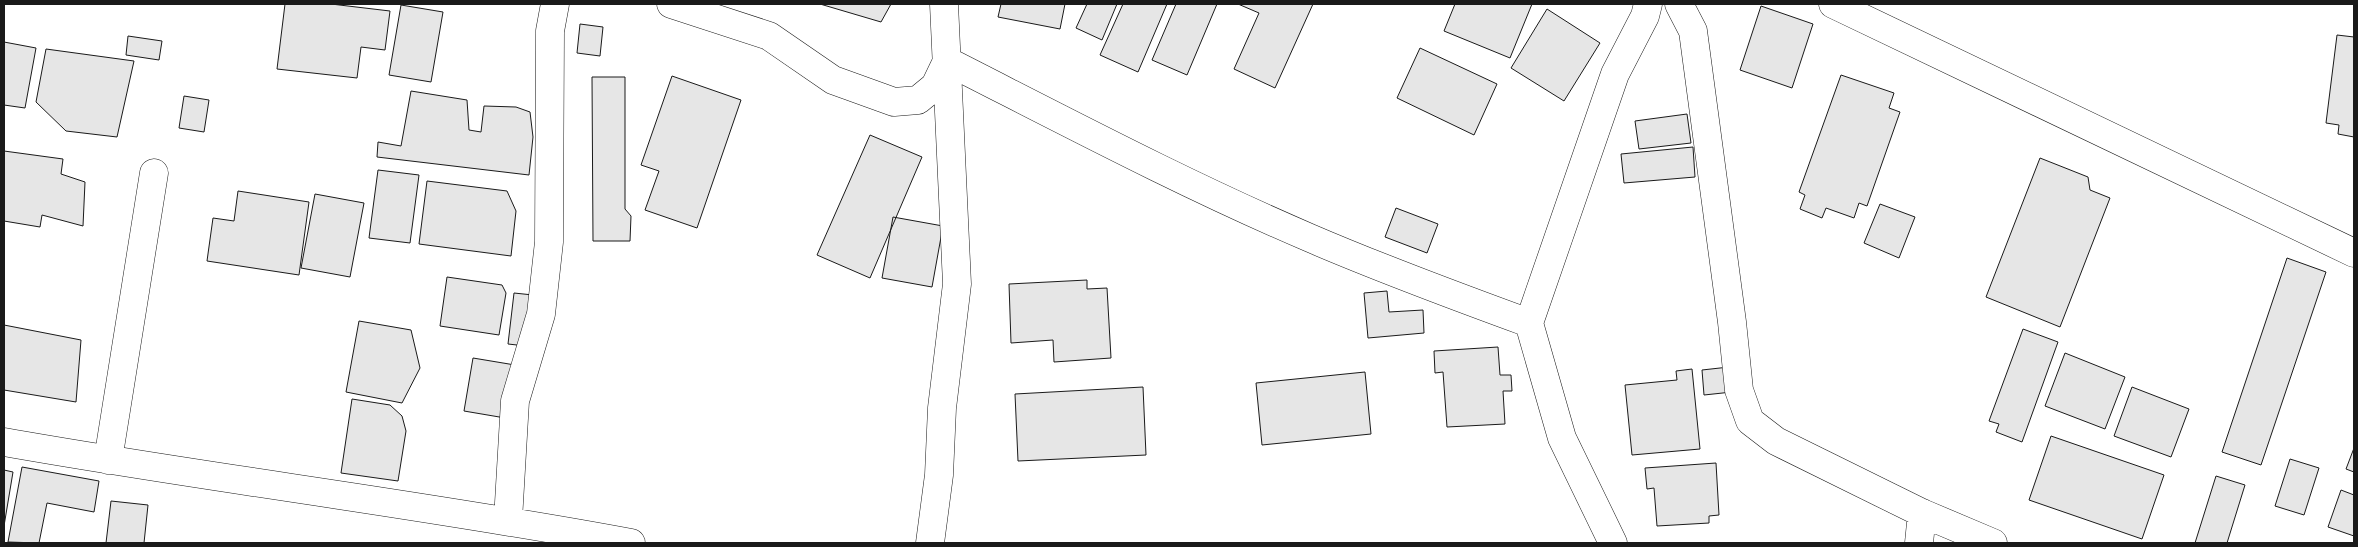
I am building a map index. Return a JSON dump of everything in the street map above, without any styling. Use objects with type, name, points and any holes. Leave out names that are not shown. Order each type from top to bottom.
[{"type":"street","points":[[508,520],[515,401],[540,314],[550,242],[550,31],[554,4]]},
{"type":"street","points":[[671,4],[770,36],[833,80],[894,102],[918,100],[935,86],[947,61]]},
{"type":"street","points":[[930,543],[939,475],[942,408],[957,284],[944,4]]},
{"type":"street","points":[[1613,543],[1562,438],[1529,323],[1615,74],[1645,16],[1648,4]]},
{"type":"street","points":[[1679,4],[1693,31],[1732,322],[1739,390],[1750,422],[1776,441],[1922,513],[1994,543]]},
{"type":"street","points":[[1833,4],[2354,253]]},
{"type":"street","points":[[947,61],[1138,159],[1309,238],[1379,267],[1529,323]]},
{"type":"street","points":[[108,460],[154,173]]},
{"type":"street","points":[[4,442],[108,460],[508,520],[631,543]]},
{"type":"street","points":[[1919,543],[1922,513]]},
{"type":"building","points":[[285,4],[331,4],[390,11],[385,50],[361,47],[357,78],[277,69]]},
{"type":"building","points":[[820,4],[891,4],[881,22]]},
{"type":"building","points":[[1001,4],[1065,4],[1060,29],[998,17]]},
{"type":"building","points":[[1087,4],[1117,4],[1102,40],[1076,28]]},
{"type":"building","points":[[1123,4],[1167,4],[1138,72],[1100,55]]},
{"type":"building","points":[[1176,4],[1217,4],[1187,75],[1152,60]]},
{"type":"building","points":[[1238,4],[1313,4],[1275,88],[1234,69],[1259,13]]},
{"type":"building","points":[[1455,4],[1532,4],[1510,58],[1444,31]]},
{"type":"building","points":[[401,5],[443,12],[431,82],[389,75]]},
{"type":"building","points":[[1761,6],[1813,24],[1792,88],[1740,70]]},
{"type":"building","points":[[1547,9],[1600,43],[1564,101],[1511,68]]},
{"type":"building","points":[[580,24],[603,27],[600,56],[577,53]]},
{"type":"building","points":[[2337,35],[2354,37],[2354,137],[2338,134],[2339,125],[2326,123]]},
{"type":"building","points":[[128,36],[162,41],[159,60],[126,55]]},
{"type":"building","points":[[4,42],[36,48],[25,108],[4,105]]},
{"type":"building","points":[[1420,48],[1497,84],[1474,135],[1397,98]]},
{"type":"building","points":[[46,49],[134,61],[117,137],[66,131],[36,102]]},
{"type":"building","points":[[1841,75],[1894,93],[1889,108],[1900,112],[1867,206],[1859,203],[1854,218],[1826,208],[1822,218],[1800,209],[1805,195],[1799,192]]},
{"type":"building","points":[[672,76],[741,100],[697,228],[645,210],[659,171],[641,165]]},
{"type":"building","points":[[592,77],[625,77],[625,209],[631,216],[630,241],[593,241]]},
{"type":"building","points":[[411,91],[467,100],[469,130],[481,132],[484,106],[516,107],[530,112],[533,137],[529,175],[377,157],[378,142],[401,146]]},
{"type":"building","points":[[184,96],[209,100],[204,132],[179,128]]},
{"type":"building","points":[[1687,114],[1691,143],[1639,149],[1635,121]]},
{"type":"building","points":[[870,135],[922,157],[870,278],[817,255]]},
{"type":"building","points":[[1693,147],[1695,177],[1624,183],[1621,154]]},
{"type":"building","points":[[4,151],[63,159],[61,174],[85,182],[83,226],[42,215],[40,227],[4,221]]},
{"type":"building","points":[[2040,158],[2088,177],[2090,190],[2110,198],[2060,327],[1986,297]]},
{"type":"building","points":[[378,170],[419,175],[410,243],[369,238]]},
{"type":"building","points":[[427,181],[507,191],[516,211],[511,256],[419,244]]},
{"type":"building","points":[[238,191],[309,202],[299,275],[207,261],[213,218],[234,221]]},
{"type":"building","points":[[315,194],[364,203],[350,277],[301,268]]},
{"type":"building","points":[[1880,204],[1915,217],[1899,258],[1864,243]]},
{"type":"building","points":[[1396,208],[1438,224],[1427,253],[1385,237]]},
{"type":"building","points":[[893,217],[943,226],[932,287],[882,278]]},
{"type":"building","points":[[2287,258],[2326,272],[2261,465],[2222,452]]},
{"type":"building","points":[[447,277],[502,285],[506,293],[499,335],[440,326]]},
{"type":"building","points":[[1087,280],[1087,289],[1107,288],[1111,358],[1054,362],[1053,340],[1011,343],[1009,284]]},
{"type":"building","points":[[1387,291],[1389,312],[1423,310],[1424,333],[1368,338],[1364,293]]},
{"type":"building","points":[[514,293],[533,295],[526,346],[508,344]]},
{"type":"building","points":[[359,321],[411,330],[420,368],[402,403],[346,392]]},
{"type":"building","points":[[4,325],[81,340],[76,402],[4,390]]},
{"type":"building","points":[[2023,329],[2058,342],[2022,442],[1996,432],[1999,424],[1989,421]]},
{"type":"building","points":[[1498,347],[1500,375],[1511,375],[1512,391],[1503,391],[1505,424],[1447,427],[1443,372],[1435,373],[1434,351]]},
{"type":"building","points":[[2065,353],[2125,377],[2105,429],[2045,406]]},
{"type":"building","points":[[473,358],[521,366],[517,420],[464,411]]},
{"type":"building","points":[[1729,367],[1732,392],[1704,395],[1702,370]]},
{"type":"building","points":[[1692,369],[1700,449],[1632,455],[1625,385],[1677,380],[1676,371]]},
{"type":"building","points":[[1365,372],[1371,434],[1262,445],[1256,383]]},
{"type":"building","points":[[1143,387],[1146,455],[1018,461],[1015,394]]},
{"type":"building","points":[[2132,387],[2189,409],[2171,457],[2114,436]]},
{"type":"building","points":[[352,399],[390,405],[402,416],[406,431],[398,481],[341,473]]},
{"type":"building","points":[[2051,436],[2164,475],[2142,539],[2029,500]]},
{"type":"building","points":[[2354,448],[2354,472],[2346,469]]},
{"type":"building","points":[[2290,459],[2319,468],[2304,515],[2275,506]]},
{"type":"building","points":[[1716,463],[1719,515],[1709,516],[1709,523],[1657,526],[1654,488],[1647,489],[1645,468]]},
{"type":"building","points":[[22,467],[99,481],[94,512],[47,503],[39,543],[8,542]]},
{"type":"building","points":[[4,470],[13,472],[4,526]]},
{"type":"building","points":[[2216,476],[2245,485],[2227,543],[2195,543]]},
{"type":"building","points":[[2341,490],[2354,495],[2354,536],[2328,527]]},
{"type":"building","points":[[111,501],[148,505],[144,543],[106,543]]}]
